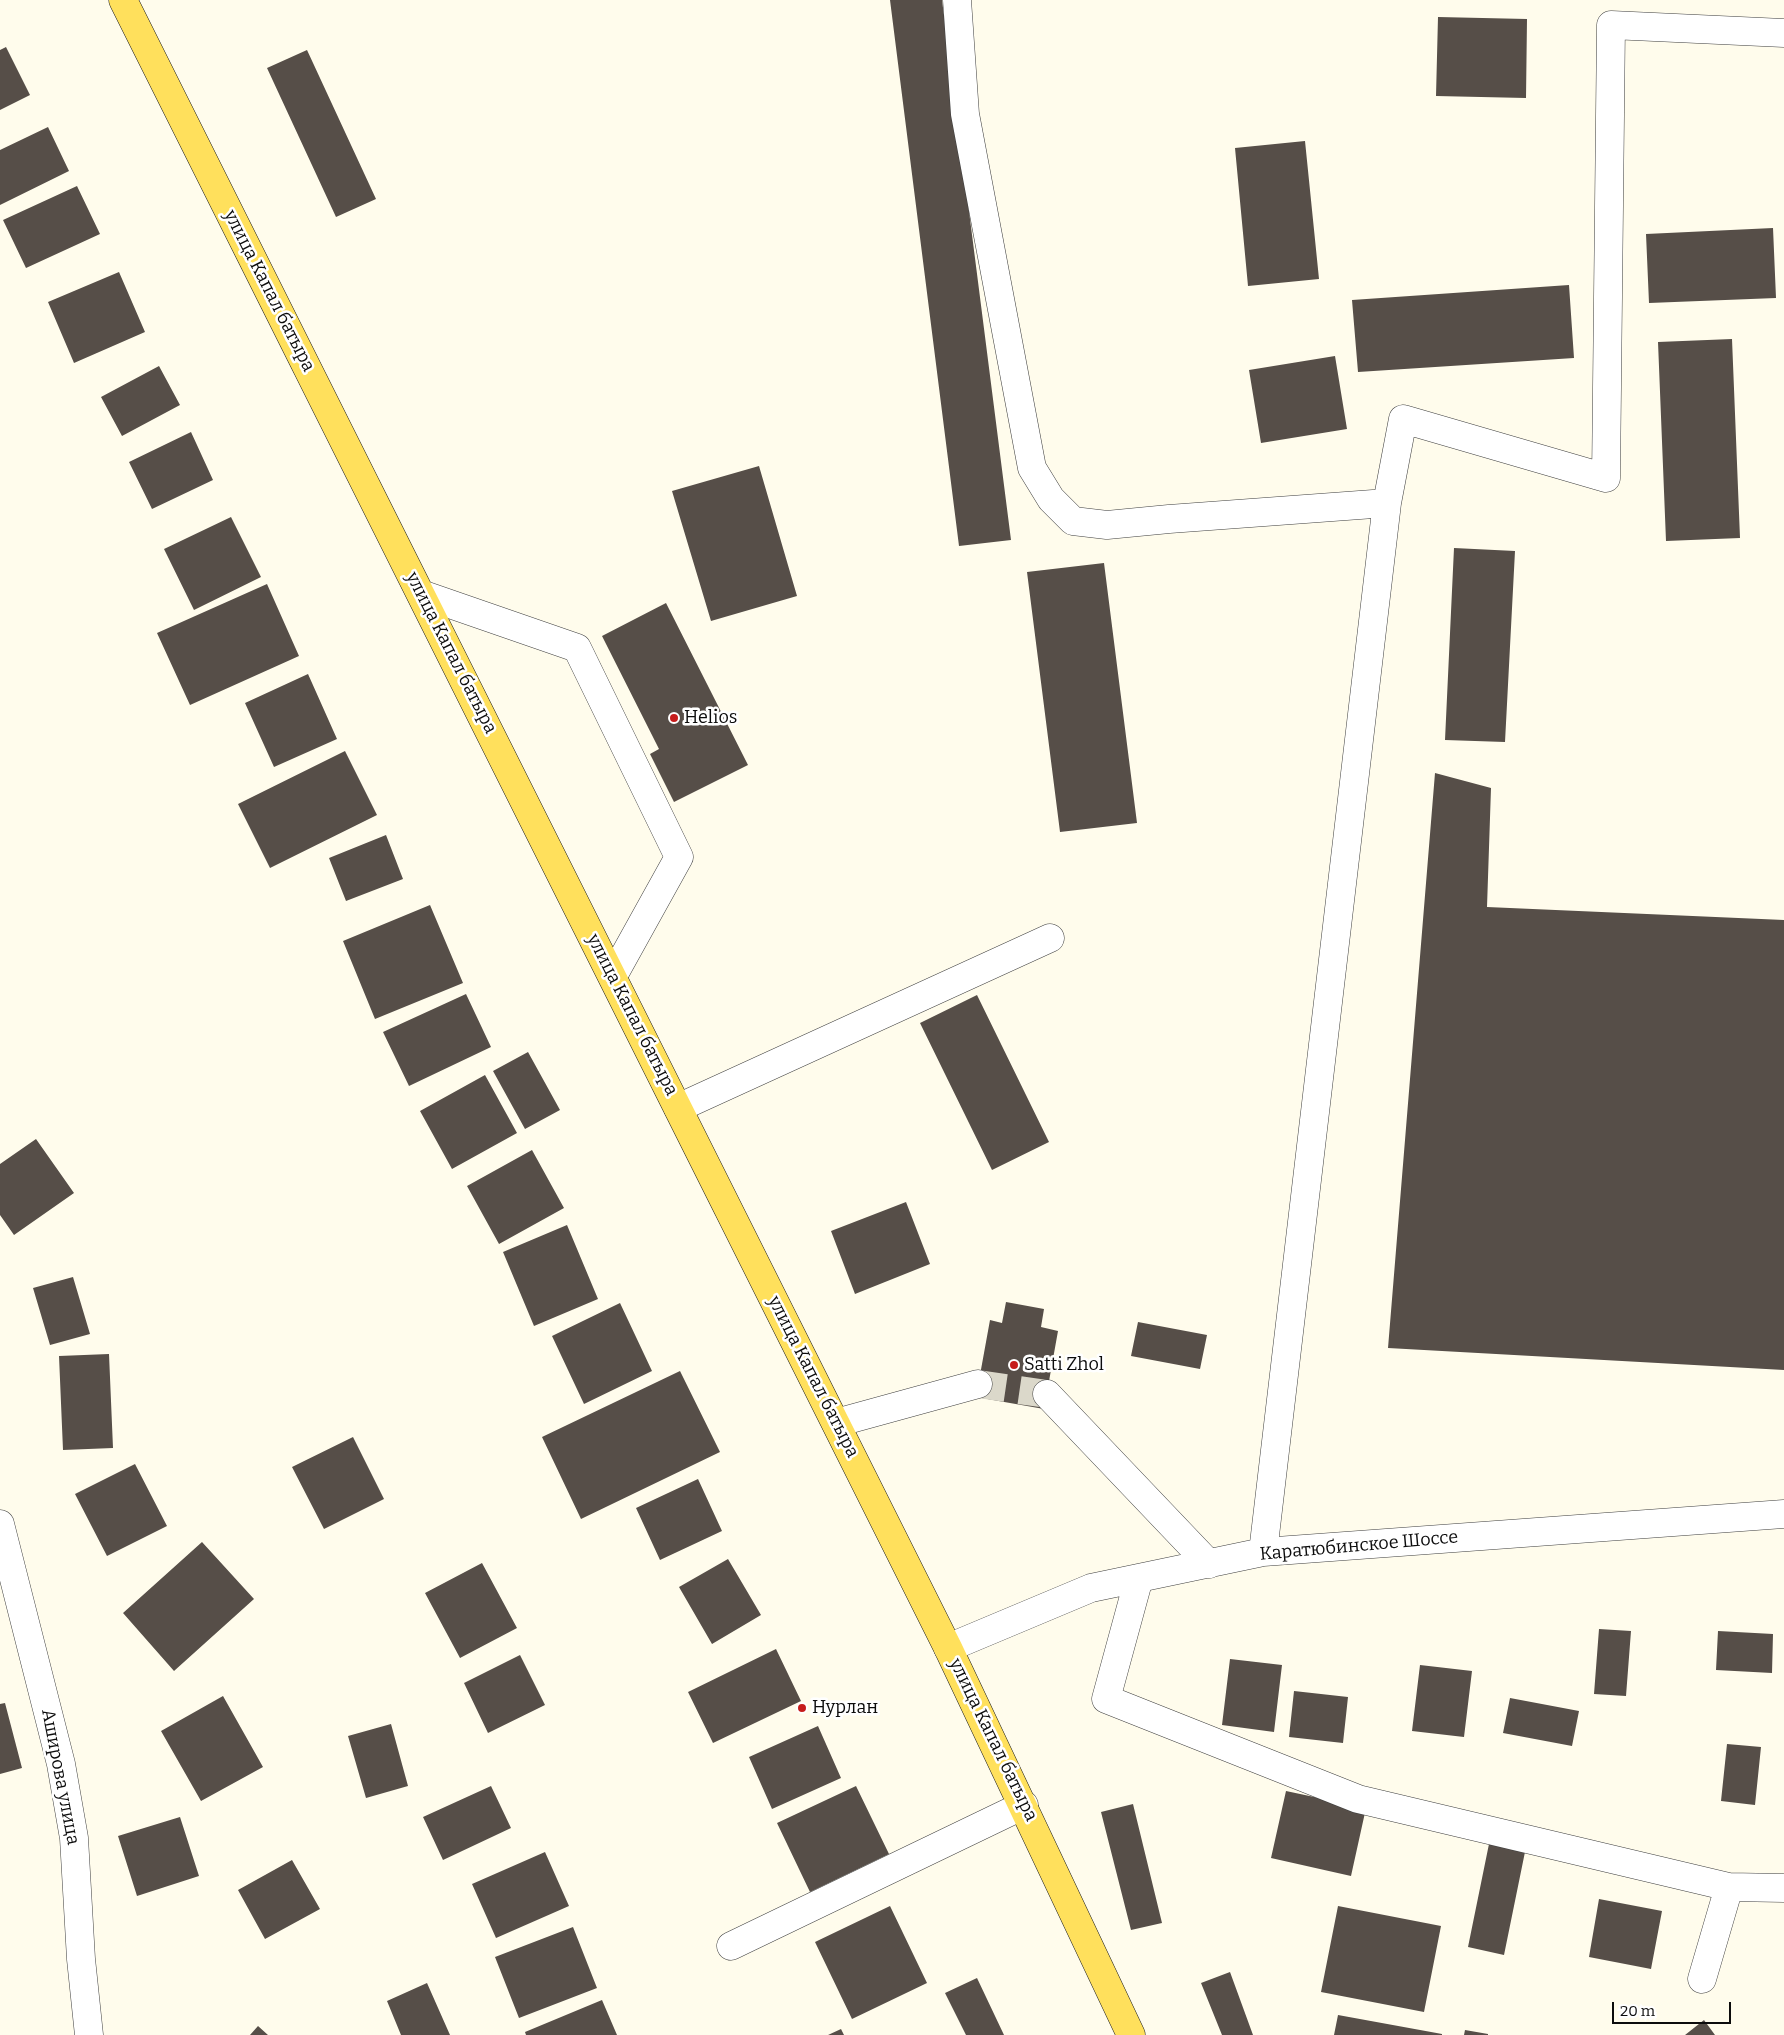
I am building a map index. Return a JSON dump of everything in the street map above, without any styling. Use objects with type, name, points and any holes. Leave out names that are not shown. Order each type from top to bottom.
[{"type":"main road","name":"улица Капал батыра","points":[[123,0],[948,1648],[1024,1805],[1131,2035]]},
{"type":"street","points":[[957,0],[965,114],[1032,468],[1051,499],[1073,521],[1107,525],[1387,503]]},
{"type":"street","points":[[1263,1552],[1387,503],[1403,419],[1606,478],[1611,25],[1784,33]]},
{"type":"street","points":[[421,594],[577,648],[679,857],[612,976]]},
{"type":"street","points":[[678,1108],[1050,938]]},
{"type":"street","points":[[836,1423],[978,1384]]},
{"type":"street","points":[[1047,1394],[1209,1564]]},
{"type":"street","name":"Каратюбинское Шоссе","points":[[948,1648],[1091,1588],[1263,1552],[1784,1514]]},
{"type":"street","name":"Аширова улица","points":[[0,1524],[63,1773],[74,1838],[81,1959],[89,2035]]},
{"type":"street","points":[[1139,1578],[1106,1699],[1358,1799],[1729,1887],[1784,1888]]},
{"type":"street","points":[[731,1946],[1024,1805]]},
{"type":"street","points":[[1702,1979],[1729,1887]]},
{"type":"building","points":[[890,0],[942,0],[1011,540],[959,546]]},
{"type":"building","points":[[1438,17],[1527,19],[1526,98],[1436,96]]},
{"type":"building","points":[[6,47],[30,95],[0,110],[0,50]]},
{"type":"building","points":[[307,50],[376,199],[336,217],[267,68]]},
{"type":"building","points":[[48,127],[69,171],[0,205],[0,150]]},
{"type":"building","points":[[1305,141],[1319,279],[1248,286],[1235,148]]},
{"type":"building","points":[[77,186],[100,234],[26,268],[3,220]]},
{"type":"building","points":[[1773,228],[1776,298],[1649,303],[1646,234]]},
{"type":"building","points":[[119,272],[145,332],[74,363],[48,302]]},
{"type":"building","points":[[1569,285],[1574,358],[1358,372],[1352,300]]},
{"type":"building","points":[[1732,339],[1740,538],[1666,541],[1658,342]]},
{"type":"building","points":[[1335,356],[1347,429],[1261,443],[1249,370]]},
{"type":"building","points":[[159,366],[180,405],[122,436],[101,397]]},
{"type":"building","points":[[191,432],[213,480],[152,509],[129,462]]},
{"type":"building","points":[[759,466],[797,596],[711,621],[672,491]]},
{"type":"building","points":[[231,517],[261,577],[194,610],[164,549]]},
{"type":"building","points":[[1454,548],[1515,551],[1505,742],[1445,740]]},
{"type":"building","points":[[1104,563],[1137,823],[1060,832],[1027,572]]},
{"type":"building","points":[[267,584],[299,656],[190,705],[157,633]]},
{"type":"building","points":[[666,603],[748,765],[674,802],[650,754],[659,749],[602,636]]},
{"type":"building","points":[[308,674],[337,739],[274,767],[245,703]]},
{"type":"building","points":[[345,751],[377,815],[270,868],[238,804]]},
{"type":"building","points":[[1435,773],[1491,788],[1487,907],[1784,920],[1784,1370],[1388,1348]]},
{"type":"building","points":[[386,835],[403,879],[346,901],[329,858]]},
{"type":"building","points":[[430,905],[463,983],[375,1019],[343,941]]},
{"type":"building","points":[[466,994],[491,1047],[409,1086],[383,1032]]},
{"type":"building","points":[[977,995],[1049,1142],[992,1170],[920,1023]]},
{"type":"building","points":[[528,1052],[560,1110],[525,1129],[493,1071]]},
{"type":"building","points":[[485,1075],[517,1133],[452,1169],[420,1111]]},
{"type":"building","points":[[36,1139],[74,1193],[14,1235],[0,1215],[0,1164]]},
{"type":"building","points":[[532,1150],[564,1208],[499,1244],[467,1186]]},
{"type":"building","points":[[906,1202],[930,1264],[855,1294],[831,1231]]},
{"type":"building","points":[[567,1225],[598,1299],[534,1326],[503,1252]]},
{"type":"building","points":[[73,1277],[90,1334],[50,1345],[33,1288]]},
{"type":"building","points":[[1006,1302],[1044,1309],[1041,1327],[1058,1331],[1044,1409],[976,1397],[990,1320],[1002,1323]]},
{"type":"building","points":[[620,1303],[652,1371],[584,1404],[552,1336]]},
{"type":"building","points":[[1138,1322],[1207,1335],[1200,1369],[1131,1356]]},
{"type":"building","points":[[109,1354],[113,1448],[63,1450],[59,1356]]},
{"type":"building","points":[[680,1371],[720,1452],[581,1519],[542,1437]]},
{"type":"building","points":[[353,1437],[384,1499],[324,1529],[292,1467]]},
{"type":"building","points":[[135,1464],[167,1526],[107,1556],[75,1494]]},
{"type":"building","points":[[698,1479],[722,1531],[660,1560],[636,1508]]},
{"type":"building","points":[[202,1542],[254,1599],[174,1671],[123,1613]]},
{"type":"building","points":[[728,1559],[761,1615],[712,1644],[679,1587]]},
{"type":"building","points":[[482,1563],[517,1628],[460,1658],[425,1593]]},
{"type":"building","points":[[1599,1629],[1631,1631],[1626,1696],[1594,1694]]},
{"type":"building","points":[[1718,1631],[1773,1634],[1772,1673],[1716,1670]]},
{"type":"building","points":[[776,1649],[801,1701],[713,1743],[688,1692]]},
{"type":"building","points":[[520,1655],[545,1705],[488,1733],[464,1683]]},
{"type":"building","points":[[1230,1659],[1282,1665],[1274,1732],[1222,1725]]},
{"type":"building","points":[[1420,1665],[1472,1671],[1464,1737],[1412,1731]]},
{"type":"building","points":[[1294,1691],[1348,1697],[1343,1743],[1289,1737]]},
{"type":"building","points":[[223,1696],[263,1767],[201,1801],[161,1731]]},
{"type":"building","points":[[1510,1698],[1579,1711],[1572,1746],[1503,1733]]},
{"type":"building","points":[[5,1703],[22,1768],[0,1774],[0,1704]]},
{"type":"building","points":[[391,1724],[408,1786],[366,1798],[348,1736]]},
{"type":"building","points":[[818,1726],[841,1778],[772,1809],[749,1757]]},
{"type":"building","points":[[1727,1744],[1761,1747],[1755,1805],[1721,1801]]},
{"type":"building","points":[[491,1786],[511,1828],[443,1860],[423,1817]]},
{"type":"building","points":[[856,1786],[889,1854],[810,1892],[777,1823]]},
{"type":"building","points":[[1286,1791],[1366,1808],[1351,1876],[1271,1858]]},
{"type":"building","points":[[1133,1804],[1162,1923],[1131,1930],[1101,1812]]},
{"type":"building","points":[[180,1817],[199,1876],[137,1896],[118,1836]]},
{"type":"building","points":[[1490,1839],[1526,1847],[1504,1955],[1468,1947]]},
{"type":"building","points":[[545,1852],[569,1906],[496,1938],[472,1884]]},
{"type":"building","points":[[292,1860],[320,1909],[265,1939],[238,1890]]},
{"type":"building","points":[[1599,1899],[1662,1911],[1651,1969],[1589,1957]]},
{"type":"building","points":[[890,1906],[927,1983],[852,2019],[815,1942]]},
{"type":"building","points":[[1338,1906],[1441,1926],[1424,2012],[1321,1992]]},
{"type":"building","points":[[573,1927],[597,1988],[519,2018],[495,1957]]},
{"type":"building","points":[[1230,1972],[1253,2035],[1222,2035],[1201,1983]]},
{"type":"building","points":[[977,1978],[1004,2035],[966,2035],[945,1993]]},
{"type":"building","points":[[427,1983],[450,2035],[401,2035],[387,2001]]},
{"type":"building","points":[[602,2000],[617,2035],[526,2035],[525,2032]]},
{"type":"building","points":[[1338,2015],[1442,2034],[1442,2035],[1334,2035]]},
{"type":"building","points":[[1704,2020],[1715,2035],[1685,2035]]},
{"type":"building","points":[[258,2026],[268,2035],[250,2035]]},
{"type":"building","points":[[841,2029],[844,2035],[828,2035]]},
{"type":"building","points":[[1465,2030],[1488,2034],[1488,2035],[1464,2035]]},
{"type":"tunnel","points":[[978,1384],[1047,1394]]},
{"type":"place","name":"Helios","points":[[674,718]]},
{"type":"place","name":"Satti Zhol","points":[[1014,1365]]},
{"type":"place","name":"Нурлан","points":[[802,1708]]}]
